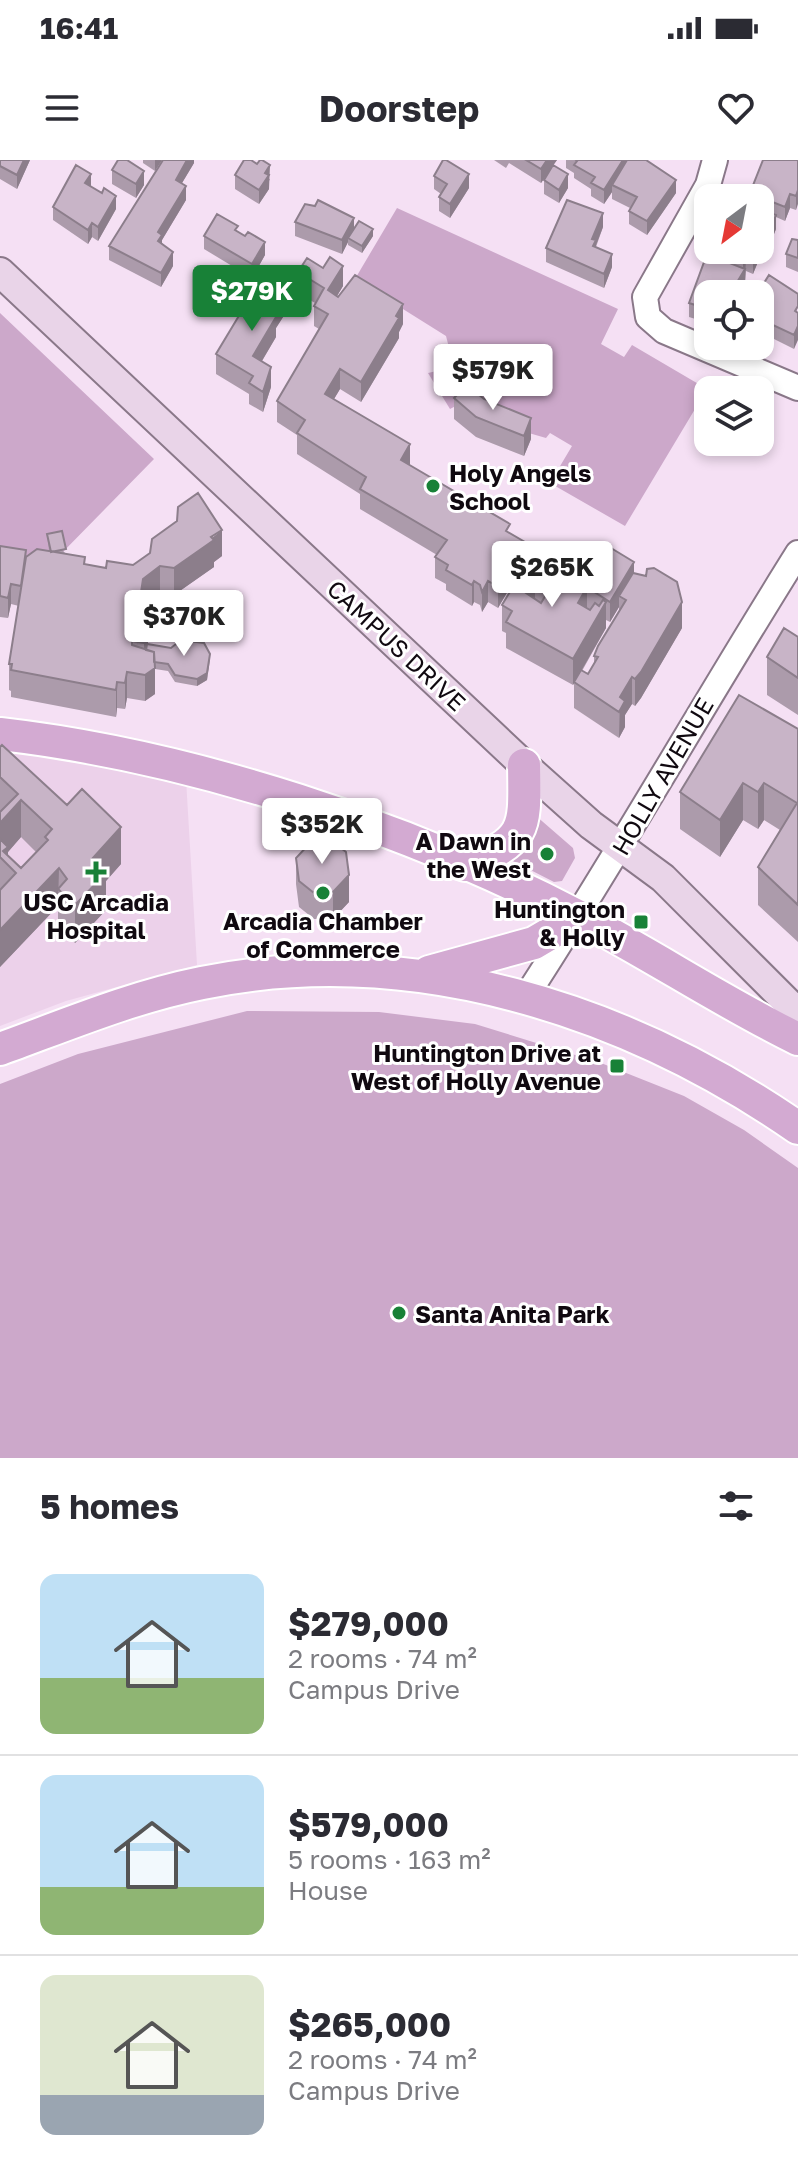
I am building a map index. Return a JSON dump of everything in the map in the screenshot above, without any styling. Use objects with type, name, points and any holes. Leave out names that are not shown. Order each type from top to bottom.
[{"type":"main road","name":"CAMPUS DRIVE","points":[[0,272],[524,765],[591,825],[663,878],[798,1013]]},
{"type":"main road","points":[[0,734],[108,752],[210,776],[352,819],[465,865],[578,917],[798,1039]]},
{"type":"main road","points":[[465,865],[497,853],[517,835],[524,809],[524,765]]},
{"type":"main road","points":[[422,974],[534,943],[578,917]]},
{"type":"main road","points":[[0,1049],[161,992],[228,978],[305,971],[422,974],[525,998],[622,1031],[688,1059],[798,1128]]},
{"type":"street","points":[[715,160],[708,185],[645,297],[648,317],[664,331],[798,388]]},
{"type":"street","name":"HOLLY AVENUE","points":[[525,998],[622,846],[713,688],[798,553]]},
{"type":"shaded area","points":[[397,208],[618,309],[601,344],[624,357],[632,345],[694,381],[694,411],[625,526],[550,483],[572,446],[550,433],[546,438],[484,420],[469,399],[450,409],[428,373],[454,367],[446,336],[355,279]]},
{"type":"shaded area","points":[[0,313],[154,459],[56,559],[0,557]]},
{"type":"shaded area","name":"USC Arcadia Hospital","points":[[0,749],[45,752],[186,779],[197,965],[66,1001],[0,1026]]},
{"type":"shaded area","points":[[535,815],[573,848],[575,858],[562,881],[554,882],[507,858]]},
{"type":"shaded area","name":"Santa Anita Park","points":[[247,1011],[379,1012],[475,1024],[601,1063],[684,1096],[744,1130],[798,1168],[798,1458],[0,1458],[0,1084],[78,1054]]},
{"type":"building","points":[[0,160],[24,160],[17,175],[0,166]]},
{"type":"building","points":[[118,160],[127,160],[144,171],[136,184],[112,170]]},
{"type":"building","points":[[163,160],[187,160],[176,180],[186,186],[158,232],[162,235],[158,241],[173,252],[161,273],[109,246]]},
{"type":"building","points":[[244,160],[257,164],[262,160],[270,165],[265,173],[269,175],[259,190],[235,175]]},
{"type":"building","points":[[443,160],[469,174],[450,204],[439,197],[447,184],[434,176]]},
{"type":"building","points":[[526,160],[547,160],[541,169]]},
{"type":"building","points":[[576,160],[623,160],[604,190],[591,183],[595,177],[574,165]]},
{"type":"building","points":[[627,160],[646,160],[676,180],[647,221],[629,211],[637,197],[612,185]]},
{"type":"building","points":[[763,160],[798,160],[798,190],[796,196],[790,194],[785,207],[774,203],[774,184],[754,184]]},
{"type":"building","points":[[76,165],[91,174],[85,183],[102,193],[104,188],[116,196],[98,227],[92,223],[88,230],[53,207]]},
{"type":"building","points":[[553,165],[568,174],[559,190],[544,180]]},
{"type":"building","points":[[318,200],[354,218],[342,240],[295,222],[305,204],[315,206]]},
{"type":"building","points":[[567,200],[603,213],[592,239],[596,240],[593,246],[612,254],[604,274],[546,248]]},
{"type":"building","points":[[217,214],[238,226],[235,230],[245,236],[248,232],[265,242],[252,264],[204,236]]},
{"type":"building","points":[[359,221],[373,229],[362,246],[348,238]]},
{"type":"building","points":[[792,239],[798,240],[798,258],[786,254]]},
{"type":"building","points":[[330,257],[343,266],[328,290],[338,297],[355,275],[403,304],[396,316],[399,318],[361,382],[340,369],[325,394],[410,444],[401,460],[510,524],[506,531],[525,542],[498,587],[488,581],[482,592],[480,585],[474,581],[472,585],[446,570],[448,565],[435,557],[447,540],[360,489],[366,477],[297,433],[305,420],[277,401],[328,314],[314,306],[324,288],[298,272],[307,258],[323,268]]},
{"type":"building","points":[[703,264],[732,264],[745,269],[738,280],[697,280]]},
{"type":"building","points":[[769,275],[798,294],[795,311],[798,313],[798,326],[794,335],[774,326],[774,280],[766,280]]},
{"type":"building","points":[[261,279],[285,294],[272,314],[276,317],[253,356],[271,367],[263,392],[249,383],[253,376],[216,354]]},
{"type":"building","points":[[467,385],[484,399],[531,418],[524,436],[476,417],[454,398]]},
{"type":"building","points":[[198,493],[222,530],[211,537],[214,540],[174,568],[160,566],[143,579],[137,619],[148,621],[144,643],[132,641],[132,645],[154,652],[155,668],[145,675],[127,672],[125,683],[117,682],[116,690],[11,670],[12,664],[9,664],[26,557],[37,549],[85,557],[84,564],[106,568],[107,561],[133,565],[150,553],[152,539],[177,521],[178,507]]},
{"type":"building","points":[[62,531],[66,549],[51,552],[47,534]]},
{"type":"building","points":[[606,545],[634,562],[610,602],[582,584]]},
{"type":"building","points":[[0,546],[26,550],[21,586],[11,584],[8,598],[0,596]]},
{"type":"building","points":[[543,561],[587,587],[578,603],[590,610],[595,603],[599,606],[603,600],[606,602],[573,659],[506,622],[512,611],[502,605],[523,570],[534,577]],"holes":[[[535,579],[550,588],[541,603],[526,593]]]},
{"type":"building","points":[[654,568],[677,582],[682,602],[641,672],[635,679],[632,677],[620,697],[625,701],[619,712],[574,682],[581,670],[588,674],[598,657],[594,656],[598,646],[626,600],[619,596],[633,573],[646,576],[647,569]]},
{"type":"building","points":[[784,628],[798,637],[798,678],[767,657]]},
{"type":"building","points":[[181,640],[204,643],[210,654],[207,673],[197,679],[175,675],[168,664],[154,662],[154,652],[146,650],[147,644],[171,648]]},
{"type":"building","points":[[739,695],[798,729],[798,905],[758,867],[797,803],[764,783],[758,792],[743,783],[720,820],[680,792]]},
{"type":"building","points":[[2,745],[67,805],[82,789],[121,827],[92,859],[106,873],[75,905],[58,889],[67,879],[59,868],[0,930],[0,890],[16,873],[0,857],[0,839],[8,847],[3,851],[21,868],[48,840],[45,837],[52,829],[21,800],[0,823],[0,812],[18,794],[0,777]]},
{"type":"building","points":[[331,840],[346,852],[349,875],[333,892],[314,893],[299,881],[296,858],[312,841]]},
{"type":"place","name":"Holy Angels School","points":[[433,486]]},
{"type":"place","name":"A Dawn in the West","points":[[547,854]]},
{"type":"place","name":"USC Arcadia Hospital","points":[[96,872]]},
{"type":"place","name":"Arcadia Chamber of Commerce","points":[[323,893]]},
{"type":"place","name":"Huntington & Holly","points":[[641,922]]},
{"type":"place","name":"Huntington Drive at West of Holly Avenue","points":[[617,1066]]},
{"type":"place","name":"Santa Anita Park","points":[[399,1313]]}]
